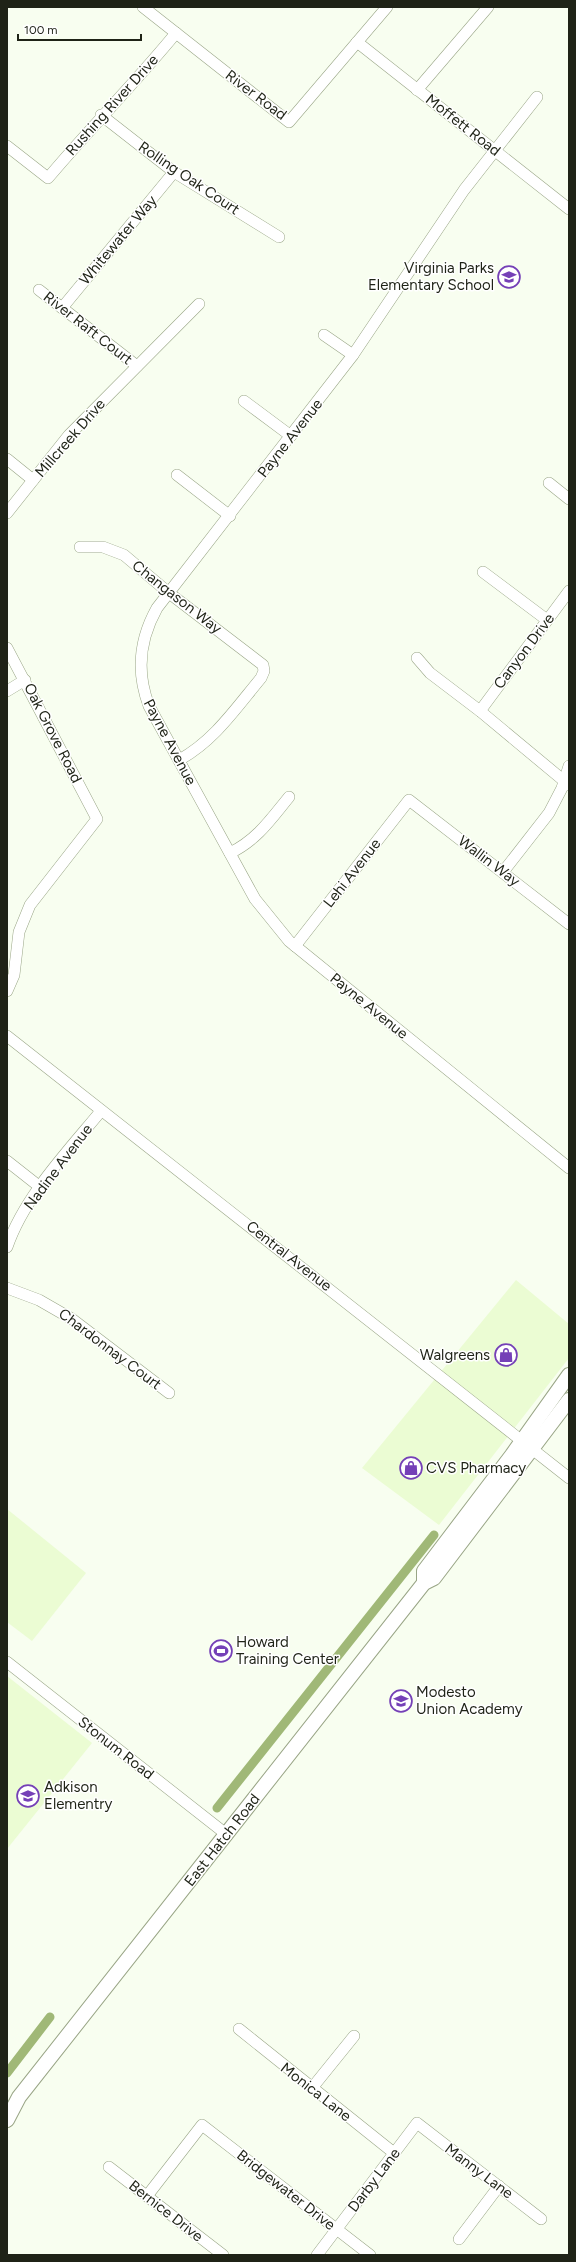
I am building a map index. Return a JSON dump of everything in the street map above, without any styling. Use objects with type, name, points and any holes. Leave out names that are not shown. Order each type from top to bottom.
[{"type":"main road","name":"East Hatch Road","points":[[526,1445],[569,1375]]},
{"type":"main road","name":"East Hatch Road","points":[[7,2120],[19,2097],[424,1583],[424,1571],[526,1445],[569,1400]]},
{"type":"main road","name":"East Hatch Road","points":[[7,2106],[19,2097]]},
{"type":"street","name":"River Road","points":[[143,7],[289,122],[387,7]]},
{"type":"street","points":[[417,90],[488,7]]},
{"type":"street","name":"Rushing River Drive","points":[[7,146],[48,178],[101,115],[152,62],[176,33]]},
{"type":"street","name":"Moffett Road","points":[[357,42],[569,209]]},
{"type":"street","name":"Payne Avenue","points":[[538,97],[494,150],[434,232],[353,355],[230,516],[157,608],[145,631],[141,650],[140,670],[142,686],[149,706],[261,909],[295,946],[569,1168]]},
{"type":"street","name":"Rolling Oak Court","points":[[101,115],[174,172],[279,237]]},
{"type":"street","name":"Whitewater Way","points":[[62,308],[174,172]]},
{"type":"street","name":"River Raft Court","points":[[39,290],[137,366]]},
{"type":"street","name":"Millcreek Drive","points":[[7,513],[70,435],[199,304]]},
{"type":"street","points":[[324,335],[353,355]]},
{"type":"street","points":[[244,401],[291,436]]},
{"type":"street","points":[[7,459],[33,480]]},
{"type":"street","points":[[177,475],[230,516]]},
{"type":"street","points":[[549,484],[569,499]]},
{"type":"street","name":"Changason Way","points":[[80,547],[103,547],[124,555],[169,593],[256,658],[264,668],[261,678],[209,740],[179,760]]},
{"type":"street","points":[[483,572],[547,620]]},
{"type":"street","name":"Canyon Drive","points":[[480,711],[569,591]]},
{"type":"street","name":"Oak Grove Road","points":[[7,648],[97,819],[30,905],[19,932],[14,975],[7,991]]},
{"type":"street","points":[[417,658],[430,673],[480,711],[566,783]]},
{"type":"street","points":[[7,691],[25,680]]},
{"type":"street","points":[[503,872],[549,813],[566,783],[569,766]]},
{"type":"street","points":[[230,853],[252,840],[261,832],[289,797]]},
{"type":"street","name":"Wallin Way","points":[[409,800],[569,924]]},
{"type":"street","name":"Lehi Avenue","points":[[295,946],[409,800]]},
{"type":"street","name":"Central Avenue","points":[[7,1036],[327,1286],[569,1478]]},
{"type":"street","name":"Nadine Avenue","points":[[7,1247],[25,1209],[40,1187],[101,1110]]},
{"type":"street","points":[[7,1161],[40,1187]]},
{"type":"street","name":"Chardonnay Court","points":[[7,1288],[39,1300],[72,1319],[169,1393]]},
{"type":"street","name":"Stonum Road","points":[[7,1662],[226,1834]]},
{"type":"street","name":"Monica Lane","points":[[239,2029],[394,2153]]},
{"type":"street","points":[[312,2088],[354,2036]]},
{"type":"street","name":"Darby Lane","points":[[317,2255],[417,2123]]},
{"type":"street","name":"Manny Lane","points":[[417,2123],[541,2219]]},
{"type":"street","name":"Bridgewater Drive","points":[[147,2196],[202,2125],[370,2255]]},
{"type":"street","name":"Bernice Drive","points":[[109,2167],[222,2255]]},
{"type":"street","points":[[459,2239],[499,2186]]},
{"type":"shaded area","points":[[516,1280],[569,1324],[569,1358],[439,1525],[362,1468]]},
{"type":"shaded area","points":[[7,1509],[86,1573],[32,1641],[7,1622]]},
{"type":"shaded area","name":"Adkison Elementry","points":[[7,1676],[92,1743],[7,1849]]},
{"type":"waterway","points":[[217,1808],[434,1535]]},
{"type":"waterway","points":[[7,2073],[50,2017]]},
{"type":"place","name":"Virginia Parks Elementary School","points":[[509,277]]},
{"type":"place","name":"Walgreens","points":[[506,1355]]},
{"type":"place","name":"CVS Pharmacy","points":[[411,1468]]},
{"type":"place","name":"Howard Training Center","points":[[221,1651]]},
{"type":"place","name":"Modesto Union Academy","points":[[401,1701]]},
{"type":"place","name":"Adkison Elementry","points":[[28,1796]]}]
